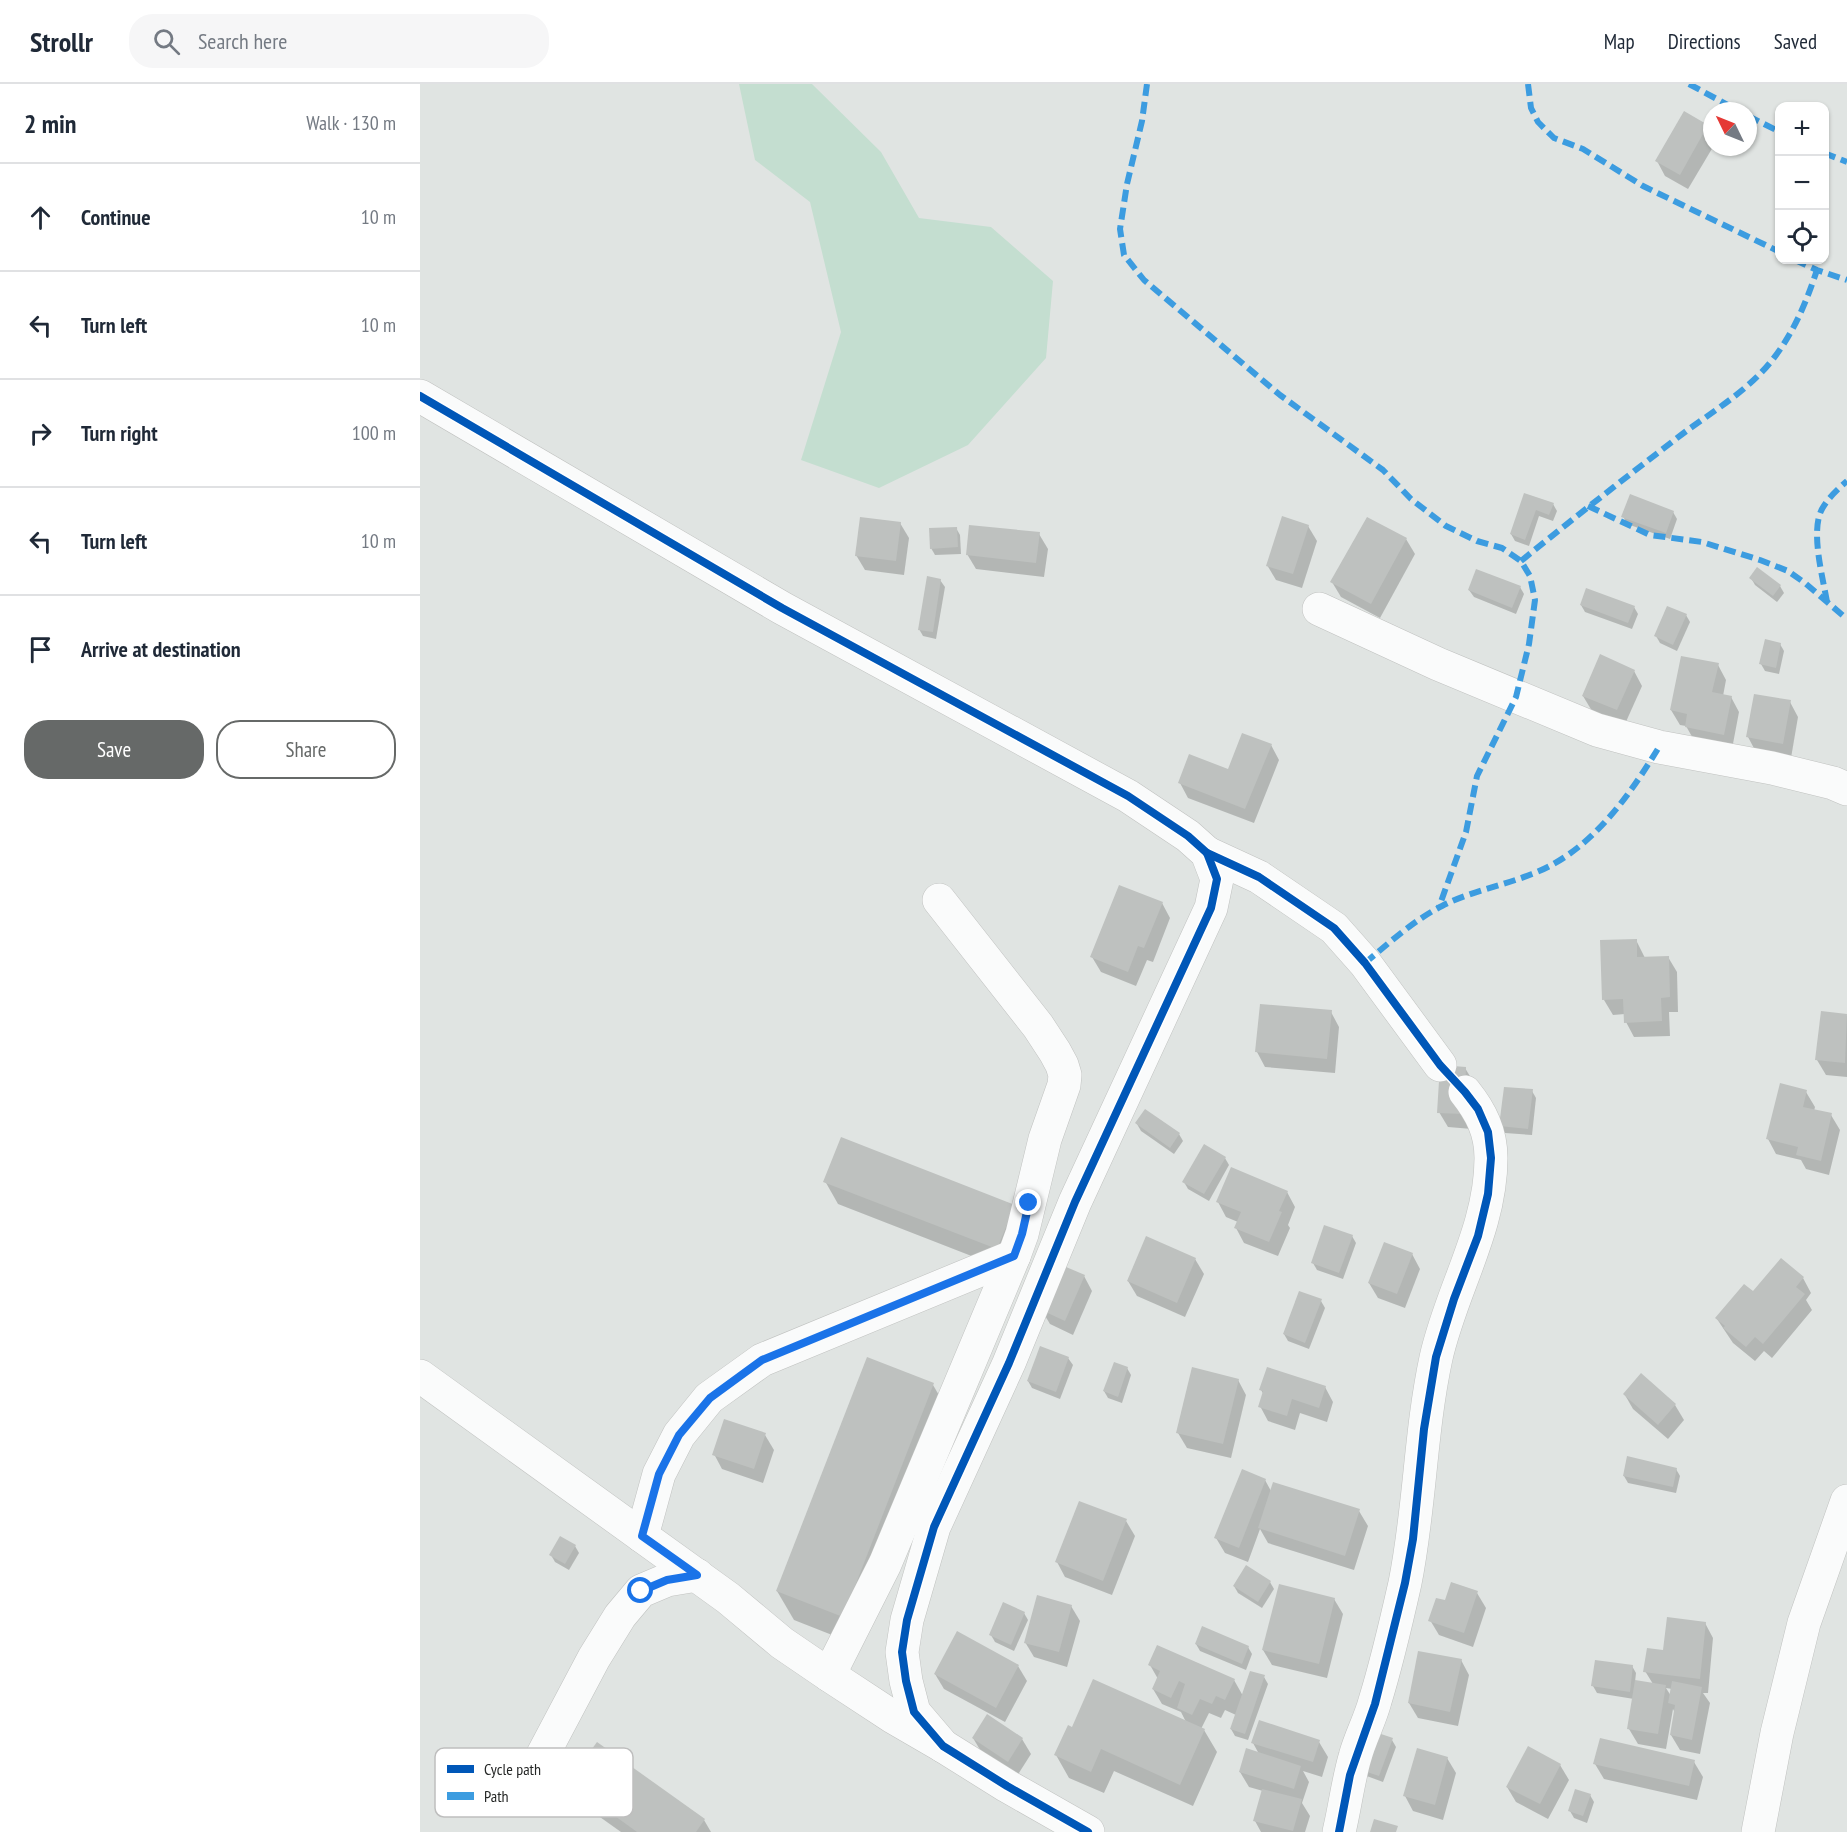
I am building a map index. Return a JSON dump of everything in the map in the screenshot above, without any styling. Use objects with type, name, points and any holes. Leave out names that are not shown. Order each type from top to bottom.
[{"type":"street","points":[[420,396],[782,608],[1128,796],[1188,836],[1207,853],[1258,877],[1334,928],[1365,963],[1440,1065]]},
{"type":"street","points":[[1318,609],[1438,664],[1597,730],[1659,747],[1772,768],[1833,783],[1847,789]]},
{"type":"street","points":[[943,1746],[914,1712],[902,1652],[907,1620],[934,1527],[1009,1363],[1075,1202],[1211,908],[1217,879],[1207,853]]},
{"type":"street","points":[[829,1675],[885,1564],[1014,1256],[1022,1234],[1045,1139],[1064,1085],[1065,1075],[1059,1059],[1038,1026],[939,900]]},
{"type":"street","points":[[1339,1832],[1350,1775],[1375,1704],[1405,1582],[1413,1539],[1424,1429],[1436,1357],[1454,1299],[1478,1236],[1488,1194],[1491,1158],[1488,1131],[1478,1109],[1465,1092]]},
{"type":"street","points":[[642,1536],[659,1474],[679,1435],[710,1398],[762,1360],[1014,1256]]},
{"type":"street","points":[[420,1376],[697,1575],[782,1643],[893,1717],[1088,1832]]},
{"type":"street","points":[[1758,1832],[1777,1733],[1804,1623],[1847,1501]]},
{"type":"street","points":[[546,1748],[594,1658],[620,1616],[641,1591],[667,1580],[697,1575]]},
{"type":"green space","points":[[739,84],[812,84],[881,152],[919,218],[991,227],[1053,281],[1046,358],[968,445],[879,488],[801,460],[841,332],[810,202],[755,160]]},
{"type":"building","points":[[1684,111],[1703,122],[1703,134],[1680,175],[1655,161]]},
{"type":"building","points":[[1524,493],[1554,503],[1549,515],[1536,510],[1525,540],[1510,534]]},
{"type":"building","points":[[1630,494],[1674,511],[1666,533],[1621,517]]},
{"type":"building","points":[[1282,516],[1309,525],[1293,574],[1266,566]]},
{"type":"building","points":[[860,517],[901,522],[896,561],[855,556]]},
{"type":"building","points":[[1367,517],[1407,538],[1371,604],[1330,582]]},
{"type":"building","points":[[969,525],[1040,532],[1036,563],[966,555]]},
{"type":"building","points":[[957,527],[958,547],[930,549],[929,528]]},
{"type":"building","points":[[1757,567],[1781,585],[1773,596],[1749,578]]},
{"type":"building","points":[[1476,569],[1521,586],[1512,608],[1468,590]]},
{"type":"building","points":[[927,576],[941,579],[933,632],[918,630]]},
{"type":"building","points":[[1586,588],[1635,606],[1628,623],[1580,605]]},
{"type":"building","points":[[1667,606],[1687,614],[1673,645],[1654,636]]},
{"type":"building","points":[[1765,639],[1781,643],[1776,668],[1759,664]]},
{"type":"building","points":[[1600,654],[1635,670],[1617,710],[1582,696]]},
{"type":"building","points":[[1681,656],[1719,663],[1712,692],[1732,696],[1724,735],[1685,727],[1687,714],[1670,710]]},
{"type":"building","points":[[1754,694],[1791,700],[1783,744],[1746,737]]},
{"type":"building","points":[[1242,733],[1272,744],[1245,809],[1178,783],[1189,754],[1228,769]]},
{"type":"building","points":[[1119,885],[1163,902],[1144,948],[1138,946],[1128,972],[1090,957]]},
{"type":"building","points":[[1637,939],[1637,957],[1669,956],[1670,997],[1661,998],[1662,1021],[1624,1023],[1623,999],[1602,1000],[1600,940]]},
{"type":"building","points":[[1260,1004],[1332,1010],[1327,1059],[1255,1052]]},
{"type":"building","points":[[1821,1011],[1847,1014],[1845,1063],[1815,1060]]},
{"type":"building","points":[[1440,1065],[1466,1067],[1464,1114],[1437,1113]]},
{"type":"building","points":[[1780,1083],[1807,1090],[1803,1107],[1832,1113],[1821,1161],[1796,1155],[1798,1147],[1766,1139]]},
{"type":"building","points":[[1504,1087],[1533,1089],[1528,1129],[1499,1126]]},
{"type":"building","points":[[1145,1109],[1180,1133],[1170,1148],[1135,1123]]},
{"type":"building","points":[[841,1137],[1015,1205],[997,1249],[823,1182]]},
{"type":"building","points":[[1204,1144],[1226,1157],[1204,1194],[1182,1182]]},
{"type":"building","points":[[1231,1167],[1288,1191],[1269,1242],[1234,1228],[1241,1212],[1216,1202]]},
{"type":"building","points":[[1324,1225],[1353,1235],[1339,1273],[1311,1263]]},
{"type":"building","points":[[1146,1236],[1196,1258],[1177,1303],[1127,1281]]},
{"type":"building","points":[[1384,1242],[1413,1253],[1397,1294],[1368,1283]]},
{"type":"building","points":[[1781,1258],[1804,1277],[1796,1287],[1805,1294],[1763,1344],[1755,1337],[1746,1347],[1723,1328],[1725,1326],[1715,1318],[1744,1284],[1753,1291]]},
{"type":"building","points":[[1059,1264],[1085,1275],[1065,1321],[1039,1309]]},
{"type":"building","points":[[1299,1291],[1322,1299],[1305,1343],[1283,1334]]},
{"type":"building","points":[[1040,1346],[1069,1357],[1056,1392],[1027,1381]]},
{"type":"building","points":[[867,1357],[934,1383],[843,1617],[776,1591]]},
{"type":"building","points":[[1114,1362],[1128,1367],[1118,1397],[1103,1391]]},
{"type":"building","points":[[1192,1367],[1239,1379],[1223,1444],[1176,1433]]},
{"type":"building","points":[[1267,1367],[1326,1386],[1319,1408],[1292,1399],[1287,1416],[1258,1407],[1263,1391],[1259,1390]]},
{"type":"building","points":[[1641,1373],[1676,1404],[1658,1425],[1623,1394]]},
{"type":"building","points":[[724,1419],[766,1433],[754,1469],[712,1455]]},
{"type":"building","points":[[1627,1456],[1677,1468],[1673,1487],[1623,1476]]},
{"type":"building","points":[[1242,1469],[1266,1479],[1239,1548],[1214,1538]]},
{"type":"building","points":[[1273,1482],[1360,1509],[1345,1556],[1258,1528]]},
{"type":"building","points":[[1079,1501],[1127,1519],[1103,1581],[1055,1562]]},
{"type":"building","points":[[560,1536],[576,1545],[565,1564],[549,1555]]},
{"type":"building","points":[[1246,1565],[1271,1581],[1258,1602],[1233,1586]]},
{"type":"building","points":[[1451,1582],[1478,1591],[1464,1633],[1428,1621],[1436,1598],[1445,1600]]},
{"type":"building","points":[[1279,1584],[1335,1598],[1319,1664],[1262,1650]]},
{"type":"building","points":[[1037,1595],[1072,1605],[1059,1652],[1024,1643]]},
{"type":"building","points":[[1003,1602],[1025,1612],[1011,1645],[989,1635]]},
{"type":"building","points":[[1667,1617],[1706,1622],[1700,1679],[1643,1672],[1647,1648],[1663,1650]]},
{"type":"building","points":[[1202,1626],[1249,1646],[1242,1664],[1195,1644]]},
{"type":"building","points":[[957,1631],[1019,1665],[996,1708],[934,1674]]},
{"type":"building","points":[[1157,1645],[1235,1679],[1225,1700],[1216,1696],[1212,1704],[1200,1699],[1192,1715],[1177,1708],[1185,1684],[1179,1681],[1171,1698],[1152,1689],[1160,1671],[1148,1665]]},
{"type":"building","points":[[1418,1651],[1462,1659],[1450,1712],[1408,1703]]},
{"type":"building","points":[[1595,1660],[1633,1665],[1630,1692],[1591,1686]]},
{"type":"building","points":[[1250,1671],[1265,1675],[1245,1734],[1230,1729]]},
{"type":"building","points":[[1093,1679],[1205,1729],[1180,1785],[1101,1749],[1091,1772],[1054,1755],[1068,1725],[1072,1727]]},
{"type":"building","points":[[1635,1680],[1666,1685],[1658,1734],[1627,1729]]},
{"type":"building","points":[[1672,1681],[1702,1687],[1692,1740],[1670,1735],[1675,1705],[1668,1703]]},
{"type":"building","points":[[987,1714],[1023,1738],[1008,1762],[972,1738]]},
{"type":"building","points":[[1259,1720],[1320,1740],[1313,1762],[1251,1743]]},
{"type":"building","points":[[1372,1731],[1393,1738],[1379,1776],[1358,1769]]},
{"type":"building","points":[[1600,1738],[1695,1760],[1689,1786],[1593,1764]]},
{"type":"building","points":[[597,1742],[605,1748],[593,1748]]},
{"type":"building","points":[[1528,1746],[1561,1764],[1540,1804],[1506,1787]]},
{"type":"building","points":[[1246,1748],[1301,1766],[1294,1789],[1239,1772]]},
{"type":"building","points":[[1417,1748],[1448,1757],[1435,1805],[1403,1796]]},
{"type":"building","points":[[633,1768],[705,1819],[696,1832],[637,1832],[616,1817],[633,1817]]},
{"type":"building","points":[[1262,1789],[1302,1799],[1293,1831],[1253,1821]]},
{"type":"building","points":[[1575,1789],[1591,1794],[1583,1816],[1568,1811]]},
{"type":"building","points":[[1374,1819],[1398,1826],[1396,1832],[1370,1832]]},
{"type":"marked path","points":[[1147,84],[1142,121],[1127,184],[1120,229],[1124,255],[1144,280],[1280,395],[1383,470],[1411,499],[1446,526],[1477,541],[1502,548],[1521,561],[1530,576],[1535,600],[1529,644],[1516,697],[1477,776],[1466,832],[1439,907]]},
{"type":"marked path","points":[[1528,84],[1531,108],[1538,122],[1554,138],[1583,149],[1643,186],[1775,250]]},
{"type":"marked path","points":[[1689,84],[1722,102]]},
{"type":"marked path","points":[[1757,120],[1775,130]]},
{"type":"marked path","points":[[1829,155],[1847,162]]},
{"type":"marked path","points":[[1804,264],[1847,280]]},
{"type":"marked path","points":[[1521,561],[1754,380],[1773,359],[1793,328],[1817,270]]},
{"type":"marked path","points":[[1827,602],[1818,555],[1817,529],[1822,509],[1847,481]]},
{"type":"marked path","points":[[1588,506],[1650,535],[1702,542],[1788,571],[1847,619]]},
{"type":"marked path","points":[[1365,963],[1412,925],[1442,906],[1464,896],[1532,874],[1572,852],[1606,821],[1634,785],[1659,747]]},
{"type":"cycle path","points":[[420,396],[782,608],[1128,796],[1188,836],[1207,853],[1217,879],[1211,908],[1075,1202],[1009,1363],[934,1527],[907,1620],[902,1652],[914,1712],[943,1746],[1088,1832]]},
{"type":"cycle path","points":[[1207,853],[1259,877],[1334,928],[1365,963],[1440,1065],[1478,1109],[1488,1132],[1491,1158],[1488,1194],[1478,1236],[1454,1299],[1436,1357],[1424,1429],[1413,1539],[1405,1583],[1375,1704],[1350,1775],[1339,1832]]},
{"type":"route","points":[[641,1591],[667,1580],[697,1575],[642,1536],[659,1474],[679,1435],[710,1398],[762,1360],[1014,1256],[1029,1203]]}]
